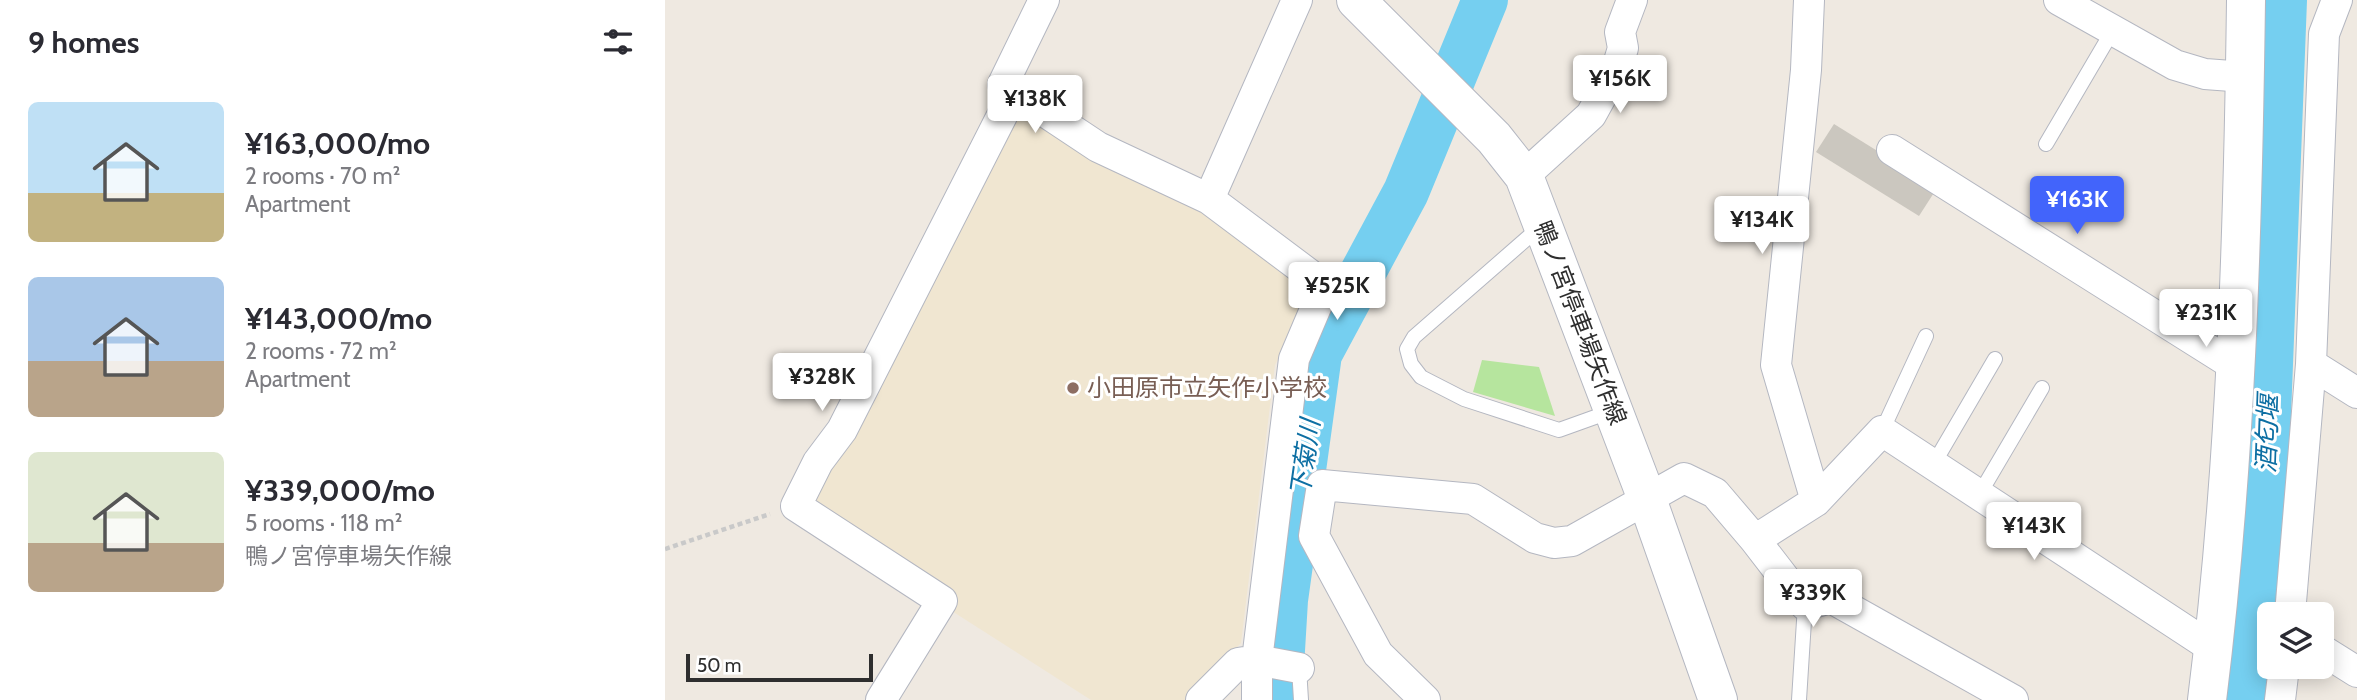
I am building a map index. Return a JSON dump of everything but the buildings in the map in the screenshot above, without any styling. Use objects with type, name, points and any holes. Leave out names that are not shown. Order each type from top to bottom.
[{"type":"main road","name":"鴨ノ宮停車場矢作線","points":[[1356,0],[1494,138],[1524,176],[1647,499],[1718,700]]},
{"type":"main road","points":[[2207,700],[2222,584],[2235,366],[2246,0]]},
{"type":"street","points":[[1044,0],[1003,84],[1098,147],[1209,199],[1325,286],[1294,359],[1276,664],[1257,700]]},
{"type":"street","points":[[1209,199],[1297,0]]},
{"type":"street","points":[[1524,176],[1591,115],[1617,68],[1623,48],[1620,32],[1632,0]]},
{"type":"street","points":[[1809,0],[1806,70],[1776,365],[1816,501]]},
{"type":"street","points":[[2060,0],[2175,65],[2205,74],[2245,77]]},
{"type":"street","points":[[2291,602],[2311,364],[2324,34],[2337,0]]},
{"type":"street","points":[[881,700],[942,601],[796,506],[817,462],[842,430],[1014,92]]},
{"type":"street","points":[[1892,150],[2235,366]]},
{"type":"street","points":[[2311,364],[2357,393]]},
{"type":"street","points":[[1755,540],[1816,501],[1882,431],[2214,649]]},
{"type":"street","points":[[1425,700],[1378,654],[1314,536],[1322,485],[1473,499],[1535,538],[1554,543],[1572,541],[1684,478],[1715,493],[1805,605],[1831,598],[2010,699]]},
{"type":"street","points":[[2334,658],[2357,672]]},
{"type":"street","points":[[1201,700],[1238,663],[1276,664]]},
{"type":"street","points":[[2280,700],[2283,679]]},
{"type":"lane","points":[[2046,145],[2113,30]]},
{"type":"lane","points":[[1543,224],[1414,337],[1406,349],[1411,365],[1422,377],[1464,399],[1559,429],[1613,411]]},
{"type":"lane","points":[[1882,431],[1926,336]]},
{"type":"lane","points":[[1933,464],[1995,359]]},
{"type":"lane","points":[[1979,495],[2042,388]]},
{"type":"lane","points":[[1799,700],[1805,605]]},
{"type":"lane","points":[[1276,664],[1301,700]]},
{"type":"path","points":[[665,549],[776,512],[783,502],[796,506]]},
{"type":"shaded area","name":"小田原市立矢作小学校","points":[[1024,114],[1193,205],[1308,288],[1310,298],[1275,365],[1241,643],[1186,700],[1091,700],[944,606],[812,505],[1010,118]]},
{"type":"green space","points":[[1482,360],[1539,367],[1555,416],[1473,392]]},
{"type":"waterway","name":"下菊川","points":[[1279,700],[1285,600],[1319,354],[1406,192],[1485,0]]},
{"type":"waterway","name":"酒匂堰","points":[[2246,700],[2263,546],[2284,0]]},
{"type":"place","name":"小田原市立矢作小学校","points":[[1073,388]]}]
